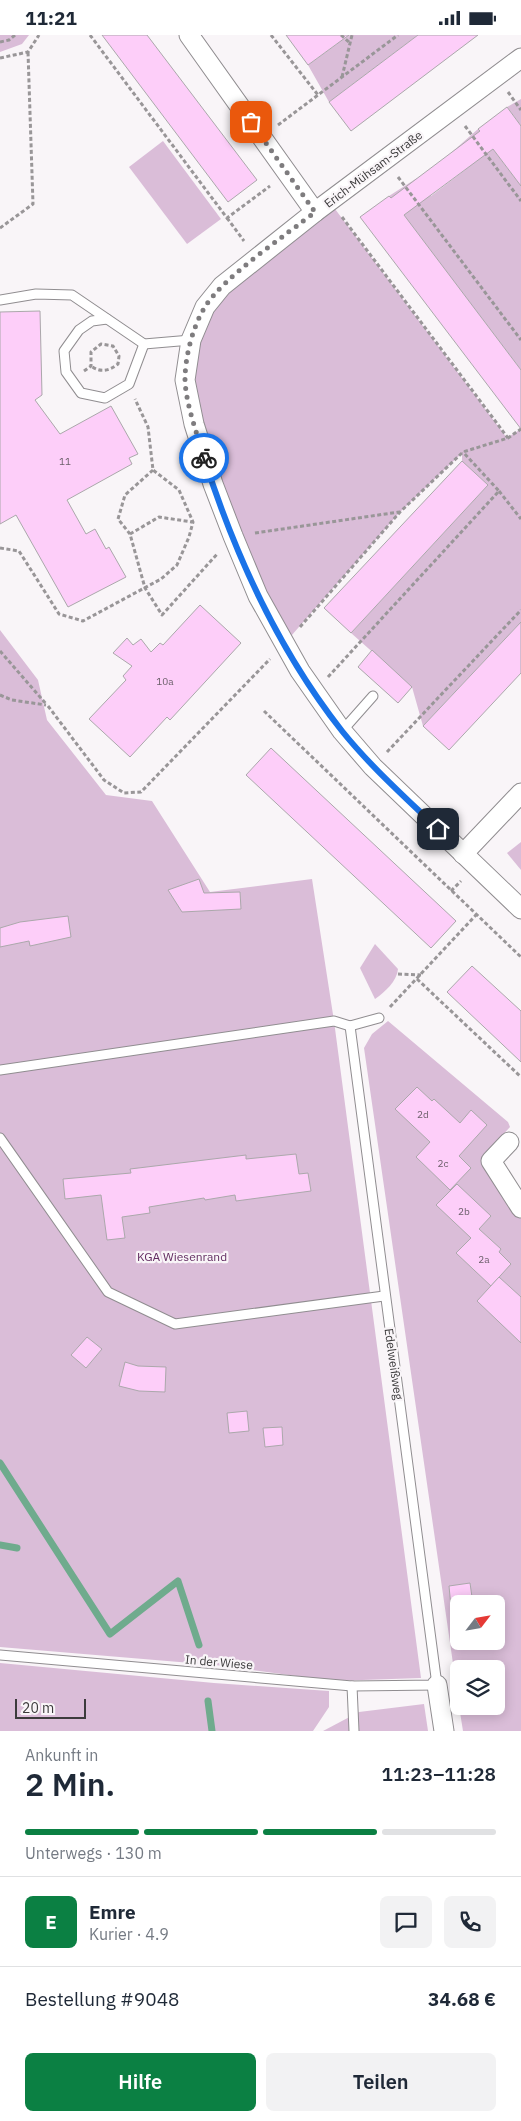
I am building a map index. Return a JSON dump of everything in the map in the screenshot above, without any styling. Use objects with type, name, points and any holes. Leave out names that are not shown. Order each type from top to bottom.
[{"type":"street","points":[[189,35],[287,173],[322,206]]},
{"type":"street","name":"Erich-Mühsam-Straße","points":[[521,58],[322,206],[222,286],[205,307],[191,340],[185,380],[194,424],[213,484],[233,536],[258,596],[284,644],[314,692],[342,731],[373,767],[521,909]]},
{"type":"street","points":[[463,854],[521,793]]},
{"type":"street","points":[[509,1142],[492,1161],[521,1208]]},
{"type":"street","name":"Edelweißweg","points":[[437,1685],[444,1731]]},
{"type":"lane","points":[[0,300],[36,295],[72,295],[144,344],[191,340]]},
{"type":"lane","points":[[107,319],[92,321],[79,330],[64,351],[66,372],[81,393],[105,398],[129,385],[144,344]]},
{"type":"lane","points":[[342,731],[373,697]]},
{"type":"lane","points":[[0,1070],[334,1021],[350,1026],[379,1018]]},
{"type":"lane","name":"Edelweißweg","points":[[350,1026],[384,1296],[437,1685]]},
{"type":"lane","points":[[0,1138],[108,1292],[174,1324],[384,1296]]},
{"type":"lane","name":"In der Wiese","points":[[0,1655],[352,1686],[437,1685]]},
{"type":"lane","points":[[352,1686],[354,1731]]},
{"type":"path","points":[[0,42],[15,35]]},
{"type":"path","points":[[0,228],[32,204],[28,51],[39,35]]},
{"type":"path","points":[[90,35],[257,258]]},
{"type":"path","points":[[272,35],[318,95]]},
{"type":"path","points":[[342,35],[350,43]]},
{"type":"path","points":[[342,77],[352,35]]},
{"type":"path","points":[[262,137],[398,35]]},
{"type":"path","points":[[0,58],[28,51]]},
{"type":"path","points":[[453,109],[521,201]]},
{"type":"path","points":[[385,160],[521,340]]},
{"type":"path","points":[[227,218],[287,173]]},
{"type":"path","points":[[322,206],[508,438]]},
{"type":"path","points":[[100,344],[113,347],[120,356],[118,364],[111,369],[102,371],[91,366],[91,352],[100,344]]},
{"type":"path","points":[[72,381],[91,366]]},
{"type":"path","points":[[0,548],[19,551],[58,614],[83,621],[161,579],[177,565],[189,537],[192,522],[179,490],[153,470],[148,427],[129,385]]},
{"type":"path","points":[[0,651],[48,706],[104,780],[124,793],[141,792],[284,644],[400,512],[463,452],[508,438],[521,429]]},
{"type":"path","points":[[463,452],[499,491],[521,519]]},
{"type":"path","points":[[153,470],[125,495],[118,519],[130,534],[144,588],[162,615],[233,536],[400,512]]},
{"type":"path","points":[[314,692],[499,491]]},
{"type":"path","points":[[130,534],[159,517],[192,522]]},
{"type":"path","points":[[373,767],[521,610]]},
{"type":"path","points":[[0,695],[12,700],[48,706]]},
{"type":"path","points":[[264,711],[521,957]]},
{"type":"path","points":[[379,1018],[476,915]]},
{"type":"path","points":[[398,974],[421,975]]},
{"type":"path","points":[[417,979],[521,1077]]},
{"type":"green space","points":[[0,35],[29,35],[22,44],[0,52]]},
{"type":"green space","points":[[331,35],[418,35],[329,102],[308,65],[337,44]]},
{"type":"green space","points":[[521,99],[521,126],[507,107]]},
{"type":"green space","points":[[478,129],[521,186],[521,370],[389,196],[417,178],[431,196],[465,170],[452,152]]},
{"type":"green space","points":[[163,141],[221,219],[187,244],[129,167]]},
{"type":"green space","points":[[329,201],[507,438],[521,429],[521,622],[423,726],[412,687],[351,633],[488,485],[462,461],[462,453],[400,512],[284,644],[194,424],[191,340],[205,307]]},
{"type":"green space","name":"KGA Wiesenrand","points":[[0,630],[38,680],[47,720],[106,795],[152,801],[210,892],[312,879],[334,1021],[421,1678],[333,1681],[215,1665],[0,1647]]},
{"type":"green space","points":[[521,842],[521,870],[507,853]]},
{"type":"green space","points":[[375,944],[398,969],[393,982],[375,999],[360,968]]},
{"type":"green space","points":[[388,1021],[508,1122],[510,1127],[481,1159],[521,1219],[521,1731],[463,1731],[460,1715],[505,1715],[505,1660],[452,1660],[451,1650],[505,1650],[505,1595],[450,1595],[450,1643],[364,1048],[372,1034]]},
{"type":"green space","points":[[0,1663],[214,1683],[329,1691],[329,1707],[313,1731],[0,1731]]},
{"type":"green space","points":[[424,1704],[428,1731],[323,1731],[359,1712]]},
{"type":"building","points":[[102,35],[147,35],[257,180],[228,202]]},
{"type":"building","points":[[286,35],[349,35],[308,65]]},
{"type":"building","points":[[418,35],[478,35],[351,131],[329,102]]},
{"type":"building","points":[[507,107],[521,126],[521,186],[493,149],[404,215],[521,370],[521,429],[360,217],[389,196],[391,198],[480,131],[478,129]]},
{"type":"building","points":[[40,311],[42,395],[35,400],[60,434],[111,406],[138,454],[129,458],[132,464],[67,500],[86,534],[95,529],[106,549],[109,547],[126,577],[68,607],[16,515],[0,524],[0,312]]},
{"type":"building","points":[[462,461],[488,485],[351,633],[324,608]]},
{"type":"building","points":[[200,605],[241,643],[170,720],[167,717],[130,757],[89,719],[126,680],[123,676],[132,666],[113,653],[127,638],[133,645],[141,639],[151,652],[160,643],[163,645]]},
{"type":"building","points":[[521,622],[521,673],[449,750],[423,726]]},
{"type":"building","points":[[372,650],[412,687],[398,703],[358,667]]},
{"type":"building","points":[[271,748],[456,921],[431,948],[246,775]]},
{"type":"building","points":[[199,879],[204,893],[240,892],[241,909],[182,912],[168,890]]},
{"type":"building","points":[[68,916],[71,937],[30,946],[29,941],[0,947],[0,928],[20,922]]},
{"type":"building","points":[[472,966],[521,1011],[521,1062],[447,992]]},
{"type":"building","points":[[417,1087],[432,1101],[434,1099],[460,1123],[471,1110],[487,1125],[459,1156],[471,1168],[450,1190],[416,1157],[430,1142],[395,1109]]},
{"type":"building","points":[[296,1154],[299,1174],[308,1173],[311,1191],[236,1201],[235,1195],[205,1200],[204,1198],[149,1207],[150,1213],[122,1217],[125,1238],[107,1240],[101,1195],[65,1199],[63,1179],[131,1173],[130,1169],[246,1155],[246,1159]]},
{"type":"building","points":[[457,1184],[491,1216],[479,1229],[501,1249],[499,1252],[511,1264],[491,1286],[456,1253],[471,1238],[436,1205]]},
{"type":"building","points":[[499,1277],[521,1297],[521,1343],[477,1301]]},
{"type":"building","points":[[87,1337],[102,1349],[86,1368],[71,1355]]},
{"type":"building","points":[[125,1362],[138,1366],[166,1367],[165,1392],[139,1391],[119,1386]]},
{"type":"building","points":[[247,1411],[249,1431],[229,1433],[227,1413]]},
{"type":"building","points":[[282,1427],[283,1445],[265,1447],[263,1428]]},
{"type":"building","points":[[470,1583],[472,1595],[450,1596],[449,1586]]},
{"type":"waterway","points":[[0,1463],[110,1634],[178,1581],[199,1645]]},
{"type":"waterway","points":[[0,1545],[17,1548]]},
{"type":"waterway","points":[[208,1701],[212,1731]]},
{"type":"way so far","points":[[204,458],[194,424],[185,380],[191,340],[205,307],[222,286],[315,212],[251,122]]},
{"type":"route","points":[[204,458],[258,596],[300,671],[342,731],[373,767],[438,829]]}]
